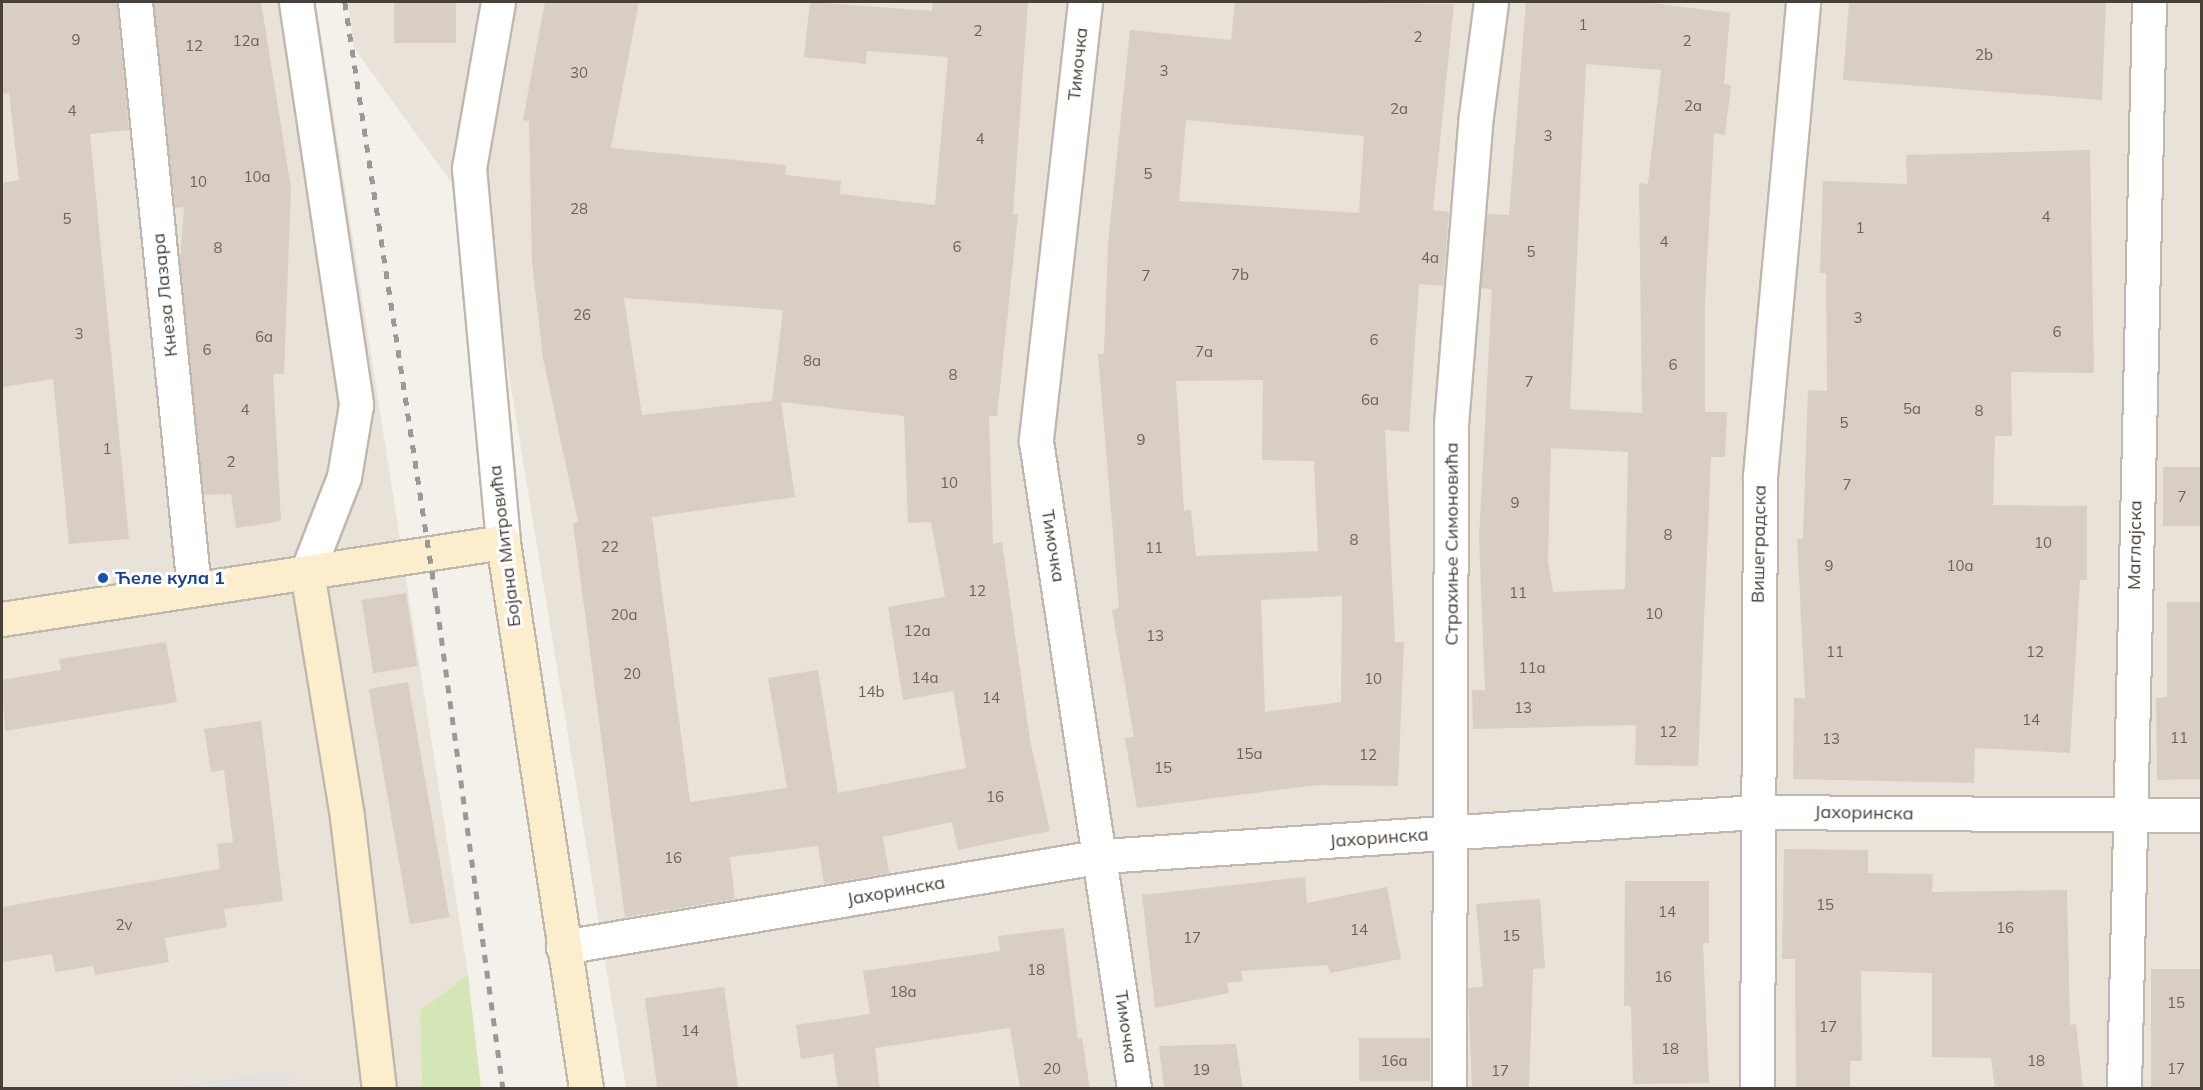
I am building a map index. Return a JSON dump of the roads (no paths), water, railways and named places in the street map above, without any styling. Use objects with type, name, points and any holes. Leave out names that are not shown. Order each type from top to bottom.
[{"type":"street","name":"Кнеза Лазара","points":[[135,2],[194,589]]},
{"type":"street","points":[[296,2],[356,405],[344,477],[307,572],[347,817],[379,1089]]},
{"type":"street","name":"Бојана Митровића","points":[[498,2],[469,168],[503,542],[586,1089]]},
{"type":"street","name":"Тимочка","points":[[1085,2],[1036,441],[1103,856],[1134,1089]]},
{"type":"street","name":"Страхиње Симоновића","points":[[1449,1089],[1452,833],[1451,424],[1476,116],[1491,2]]},
{"type":"street","name":"Вишеградска","points":[[1757,1089],[1755,812],[1760,477],[1803,2]]},
{"type":"street","name":"Маглајска","points":[[2124,1089],[2128,815],[2149,2]]},
{"type":"street","points":[[2,620],[503,542]]},
{"type":"street","name":"Јахоринска","points":[[563,947],[1103,856],[1755,812],[2202,815]]},
{"type":"railway","points":[[345,2],[435,590],[503,1088]]},
{"type":"place","name":"Ћеле кула 1","points":[[103,578]]}]
